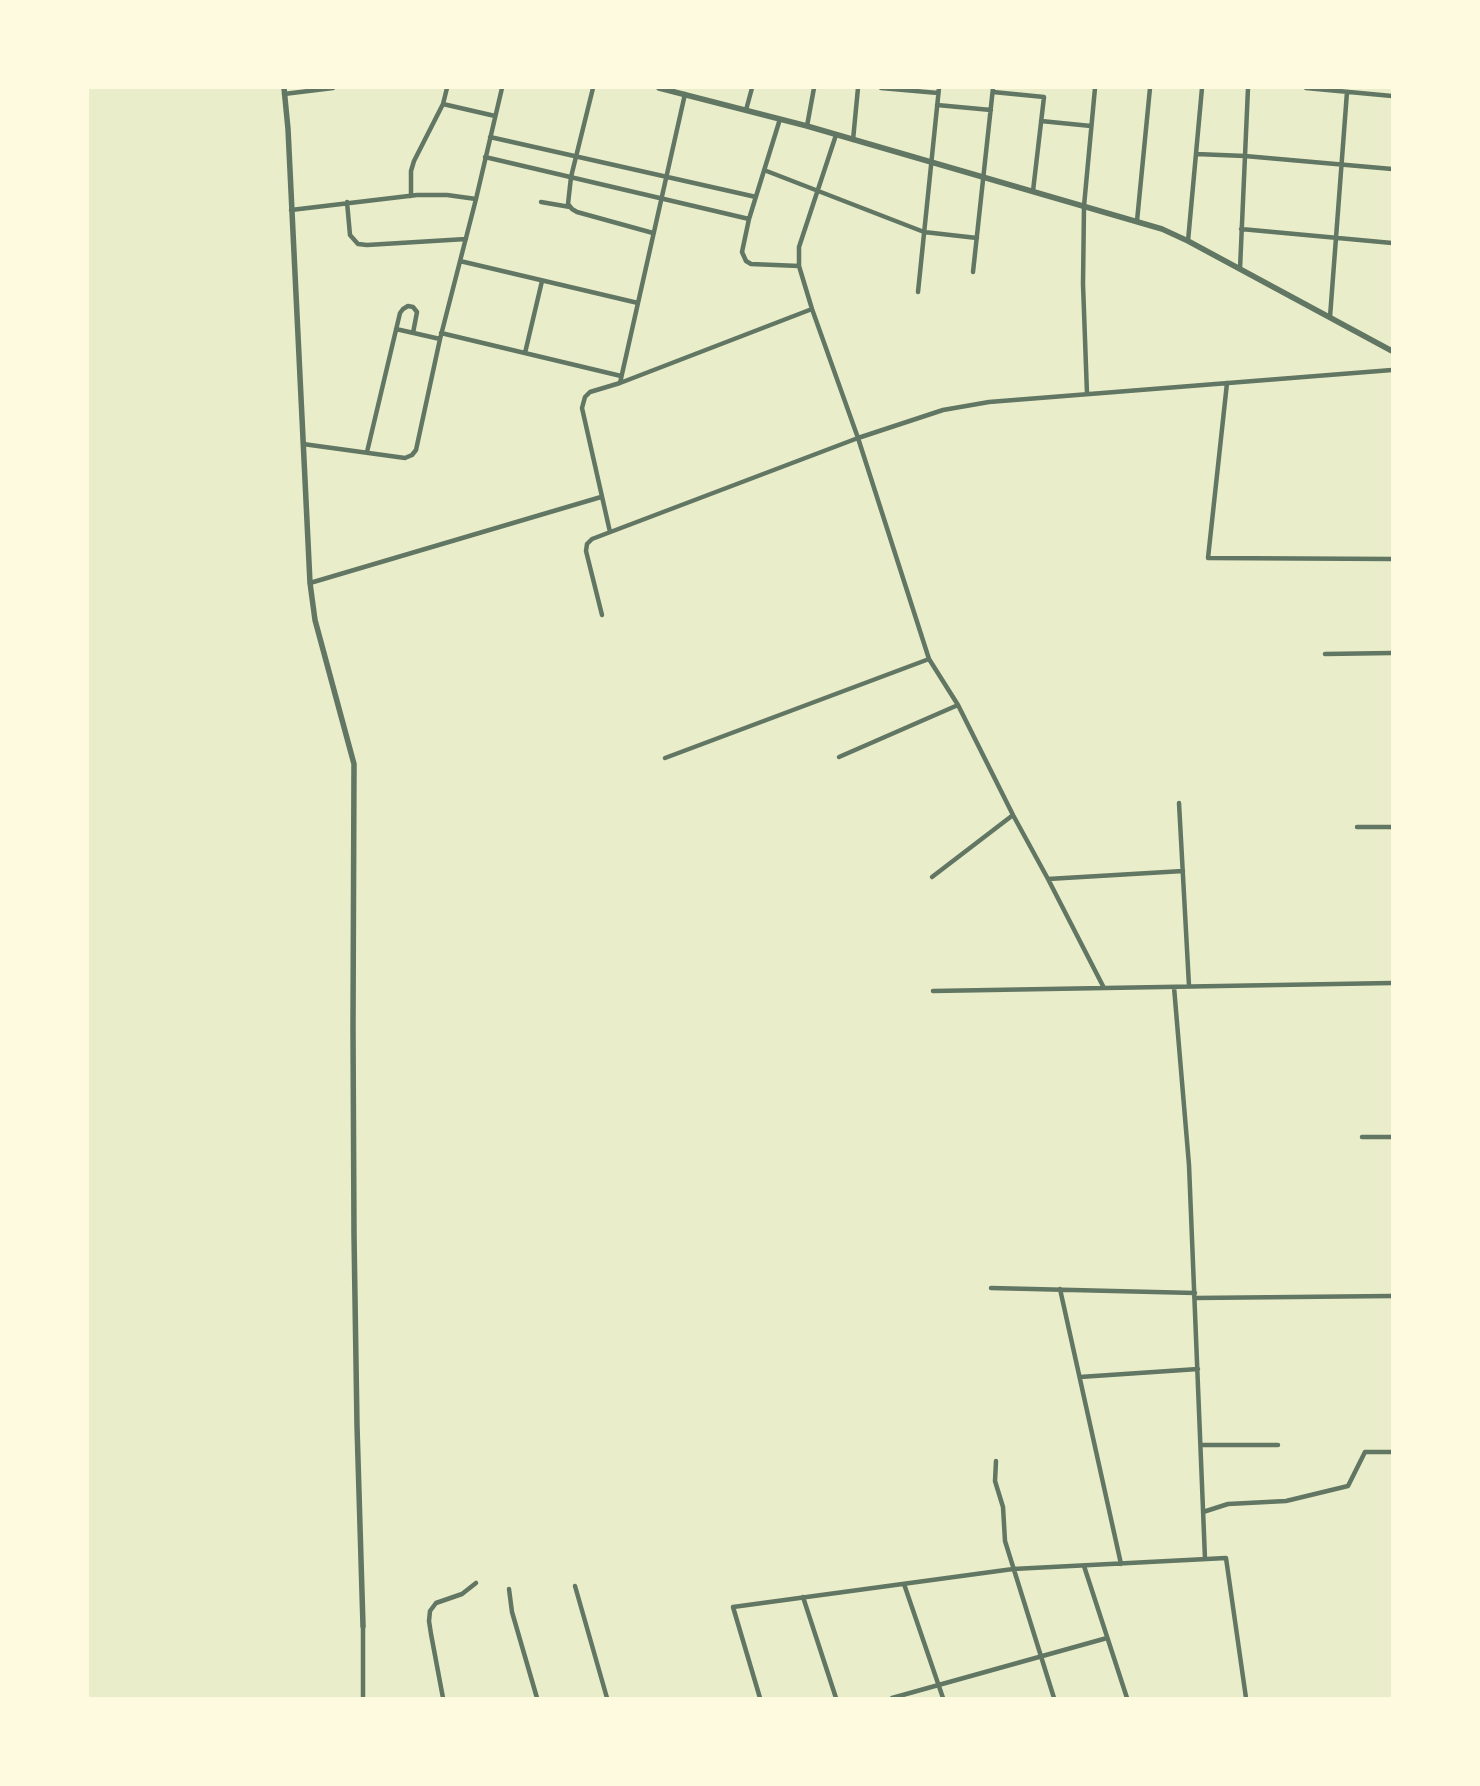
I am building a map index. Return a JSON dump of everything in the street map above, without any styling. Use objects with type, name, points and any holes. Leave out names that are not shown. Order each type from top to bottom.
[{"type":"street","points":[[333,88],[284,91],[288,129],[310,583],[315,620],[354,764],[352,1027],[354,1235],[357,1416],[364,1626],[364,1698]]},
{"type":"street","points":[[411,196],[411,170],[443,104],[447,88]]},
{"type":"street","points":[[303,444],[404,458],[414,453],[502,88]]},
{"type":"street","points":[[570,207],[568,201],[571,177],[593,88]]},
{"type":"street","points":[[660,88],[686,91],[746,110],[1162,229],[1240,268],[1392,351]]},
{"type":"street","points":[[746,110],[752,88]]},
{"type":"street","points":[[807,126],[814,88]]},
{"type":"street","points":[[853,140],[858,88]]},
{"type":"street","points":[[881,88],[938,90],[918,292]]},
{"type":"street","points":[[1087,394],[1083,284],[1084,206],[1095,88]]},
{"type":"street","points":[[1137,221],[1150,88]]},
{"type":"street","points":[[1188,241],[1202,88]]},
{"type":"street","points":[[1240,268],[1248,88]]},
{"type":"street","points":[[1306,88],[1392,96]]},
{"type":"street","points":[[973,272],[993,90],[1044,98],[1033,191]]},
{"type":"street","points":[[620,383],[686,91]]},
{"type":"street","points":[[1330,317],[1347,92]]},
{"type":"street","points":[[443,104],[495,116]]},
{"type":"street","points":[[937,106],[991,110]]},
{"type":"street","points":[[780,119],[749,218],[742,252],[746,261],[756,265],[799,266]]},
{"type":"street","points":[[1041,121],[1091,126]]},
{"type":"street","points":[[836,135],[800,241],[799,266],[812,309],[858,438],[929,659],[958,705],[1013,815],[1104,988]]},
{"type":"street","points":[[490,137],[756,197]]},
{"type":"street","points":[[1196,154],[1245,156],[1392,169]]},
{"type":"street","points":[[485,157],[749,218]]},
{"type":"street","points":[[764,170],[924,232],[977,238]]},
{"type":"street","points":[[291,210],[411,196],[447,195],[476,199]]},
{"type":"street","points":[[347,202],[350,235],[358,244],[466,239]]},
{"type":"street","points":[[541,202],[570,207],[577,212],[653,233]]},
{"type":"street","points":[[1242,229],[1392,243]]},
{"type":"street","points":[[460,261],[638,303]]},
{"type":"street","points":[[525,353],[542,281]]},
{"type":"street","points":[[367,452],[396,329],[401,311],[405,307],[411,306],[415,308],[417,314],[413,333]]},
{"type":"street","points":[[610,532],[582,404],[585,397],[590,392],[620,383],[812,309]]},
{"type":"street","points":[[396,329],[525,353],[621,376]]},
{"type":"street","points":[[602,615],[586,547],[592,538],[858,438],[942,410],[989,402],[1392,370]]},
{"type":"street","points":[[1227,383],[1208,558],[1392,559]]},
{"type":"street","points":[[310,583],[601,497]]},
{"type":"street","points":[[1325,654],[1392,653]]},
{"type":"street","points":[[666,758],[929,659]]},
{"type":"street","points":[[839,757],[958,705]]},
{"type":"street","points":[[1178,803],[1189,986]]},
{"type":"street","points":[[932,876],[1013,815]]},
{"type":"street","points":[[1357,827],[1392,827]]},
{"type":"street","points":[[1048,879],[1183,872]]},
{"type":"street","points":[[933,991],[1392,983]]},
{"type":"street","points":[[1174,986],[1189,1165],[1205,1559]]},
{"type":"street","points":[[1362,1137],[1392,1137]]},
{"type":"street","points":[[991,1288],[1195,1295],[1392,1296]]},
{"type":"street","points":[[1060,1289],[1121,1564]]},
{"type":"street","points":[[1080,1377],[1198,1369]]},
{"type":"street","points":[[1201,1445],[1278,1445]]},
{"type":"street","points":[[1203,1512],[1228,1504],[1286,1501],[1348,1486],[1365,1452],[1392,1452]]},
{"type":"street","points":[[996,1461],[995,1481],[1003,1507],[1004,1536],[1054,1698]]},
{"type":"street","points":[[760,1698],[733,1607],[1013,1569],[1226,1558],[1246,1698]]},
{"type":"street","points":[[1084,1566],[1127,1698]]},
{"type":"street","points":[[443,1698],[429,1621],[430,1611],[436,1603],[462,1594],[476,1583]]},
{"type":"street","points":[[904,1584],[943,1698]]},
{"type":"street","points":[[575,1586],[607,1698]]},
{"type":"street","points":[[509,1589],[512,1612],[537,1698]]},
{"type":"street","points":[[803,1598],[836,1698]]},
{"type":"street","points":[[892,1698],[1108,1638]]}]
